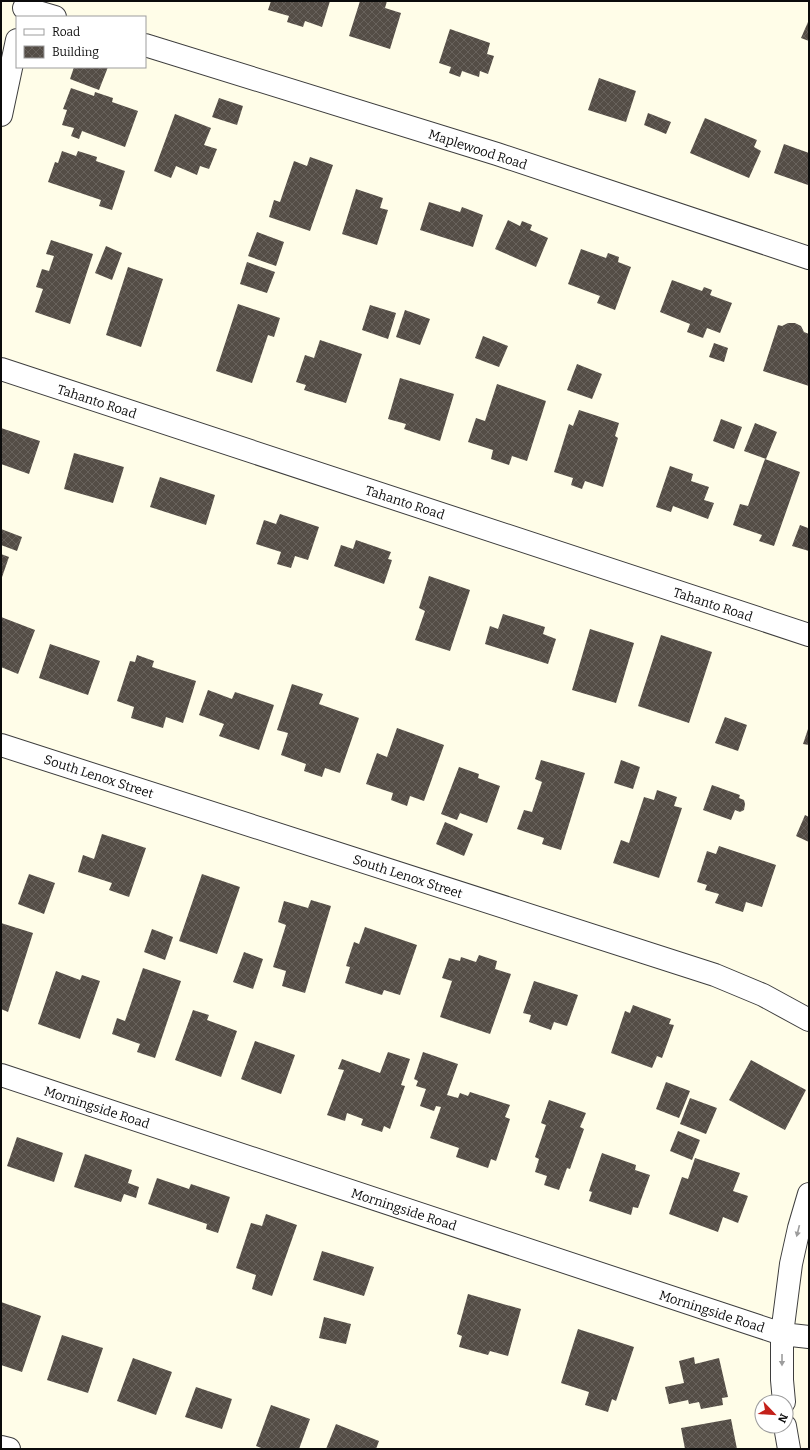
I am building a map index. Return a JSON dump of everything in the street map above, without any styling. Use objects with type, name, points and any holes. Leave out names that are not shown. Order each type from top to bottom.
[{"type":"street","points":[[24,9],[50,16]]},
{"type":"street","points":[[1,116],[16,45]]},
{"type":"street","name":"Maplewood Road","points":[[146,45],[497,154],[809,258]]},
{"type":"street","name":"Tahanto Road","points":[[1,369],[809,635]]},
{"type":"street","name":"South Lenox Street","points":[[1,745],[715,975],[763,995],[809,1020]]},
{"type":"street","name":"Morningside Road","points":[[1,1075],[782,1334],[809,1337]]},
{"type":"street","points":[[783,1394],[782,1334],[790,1264],[809,1194]]},
{"type":"street","points":[[786,1434],[789,1449]]},
{"type":"street","points":[[1,1446],[9,1449]]},
{"type":"building","points":[[271,1],[330,1],[322,27],[305,21],[303,27],[287,22],[289,16],[268,10]]},
{"type":"building","points":[[360,1],[387,1],[385,8],[401,13],[390,49],[349,36]]},
{"type":"building","points":[[809,22],[809,41],[801,38]]},
{"type":"building","points":[[450,29],[490,43],[487,54],[494,56],[488,74],[480,71],[479,77],[462,71],[460,77],[449,73],[451,67],[439,63]]},
{"type":"building","points":[[74,68],[108,68],[99,90],[70,79]]},
{"type":"building","points":[[599,78],[636,91],[626,122],[588,110]]},
{"type":"building","points":[[71,88],[94,96],[95,92],[113,98],[112,102],[138,111],[125,147],[82,131],[79,139],[71,136],[74,128],[62,125],[67,110],[63,109]]},
{"type":"building","points":[[219,98],[243,106],[237,125],[212,117]]},
{"type":"building","points":[[648,113],[671,122],[666,134],[644,125]]},
{"type":"building","points":[[175,114],[211,128],[204,145],[217,149],[209,169],[200,166],[197,175],[176,166],[171,178],[154,171]]},
{"type":"building","points":[[705,118],[757,140],[754,147],[761,151],[749,178],[690,153]]},
{"type":"building","points":[[784,144],[809,153],[808,185],[774,173]]},
{"type":"building","points":[[62,151],[76,156],[78,151],[97,157],[96,161],[125,171],[112,210],[99,206],[101,200],[48,182],[55,162],[58,163]]},
{"type":"building","points":[[310,157],[333,165],[310,231],[269,217],[274,200],[280,202],[294,161],[307,166]]},
{"type":"building","points":[[356,189],[383,198],[380,208],[388,210],[377,245],[342,234]]},
{"type":"building","points":[[429,202],[460,212],[462,207],[483,215],[473,247],[420,230]]},
{"type":"building","points":[[508,220],[520,226],[522,221],[532,225],[530,230],[548,238],[536,267],[495,249]]},
{"type":"building","points":[[257,232],[284,242],[276,266],[248,256]]},
{"type":"building","points":[[51,240],[93,254],[70,324],[35,312],[43,289],[36,287],[42,269],[49,271],[54,256],[46,254]]},
{"type":"building","points":[[106,246],[122,253],[112,280],[95,273]]},
{"type":"building","points":[[581,249],[606,258],[608,253],[619,257],[618,262],[631,267],[615,310],[597,303],[600,296],[568,284]]},
{"type":"building","points":[[247,262],[275,272],[267,293],[240,284]]},
{"type":"building","points":[[128,267],[163,279],[141,347],[106,335]]},
{"type":"building","points":[[672,280],[702,291],[704,287],[712,290],[710,295],[732,303],[720,333],[707,328],[703,338],[687,332],[690,324],[660,312]]},
{"type":"building","points":[[238,304],[280,318],[274,337],[268,335],[252,383],[216,371]]},
{"type":"building","points":[[370,305],[396,313],[388,339],[362,330]]},
{"type":"building","points":[[405,310],[430,319],[420,345],[396,337]]},
{"type":"building","points":[[788,323],[795,323],[801,326],[804,332],[809,334],[809,386],[763,371],[778,325],[782,326]]},
{"type":"building","points":[[483,336],[508,346],[499,367],[475,358]]},
{"type":"building","points":[[320,340],[362,354],[346,403],[304,390],[306,385],[296,382],[305,355],[314,358]]},
{"type":"building","points":[[714,343],[728,348],[724,362],[709,357]]},
{"type":"building","points":[[577,364],[602,374],[592,399],[567,390]]},
{"type":"building","points":[[400,378],[454,394],[440,441],[404,429],[406,424],[388,419]]},
{"type":"building","points":[[497,384],[546,401],[527,461],[512,456],[509,465],[491,459],[493,450],[468,442],[476,418],[485,421]]},
{"type":"building","points":[[579,410],[619,423],[615,436],[618,438],[603,487],[585,481],[582,489],[571,485],[573,478],[554,472],[569,424],[573,426]]},
{"type":"building","points":[[721,419],[742,427],[734,449],[713,441]]},
{"type":"building","points":[[755,423],[777,432],[766,459],[744,451]]},
{"type":"building","points":[[1,428],[40,441],[29,474],[1,464]]},
{"type":"building","points":[[74,453],[124,467],[113,503],[64,489]]},
{"type":"building","points":[[765,459],[800,472],[774,546],[759,541],[762,535],[733,525],[740,504],[748,506]]},
{"type":"building","points":[[670,466],[693,474],[691,481],[709,487],[704,500],[714,503],[708,519],[673,506],[671,512],[656,507]]},
{"type":"building","points":[[160,477],[215,495],[206,525],[150,507]]},
{"type":"building","points":[[280,514],[319,527],[308,560],[295,556],[291,568],[277,564],[281,552],[256,544],[264,520],[276,524]]},
{"type":"building","points":[[800,525],[808,528],[809,525],[809,551],[792,546]]},
{"type":"building","points":[[1,529],[22,537],[17,551],[1,545]]},
{"type":"building","points":[[356,540],[391,552],[388,559],[392,560],[384,584],[334,566],[341,545],[353,549]]},
{"type":"building","points":[[1,554],[9,557],[1,580]]},
{"type":"building","points":[[429,576],[470,590],[450,651],[415,640],[425,611],[419,608]]},
{"type":"building","points":[[503,614],[545,627],[543,634],[556,639],[548,664],[485,644],[490,626],[498,629]]},
{"type":"building","points":[[1,617],[35,630],[18,674],[1,667]]},
{"type":"building","points":[[590,629],[634,643],[616,703],[572,690]]},
{"type":"building","points":[[661,635],[712,652],[689,723],[638,706]]},
{"type":"building","points":[[50,644],[100,661],[88,695],[39,678]]},
{"type":"building","points":[[137,655],[154,661],[152,667],[196,681],[183,723],[166,717],[163,728],[131,718],[134,707],[117,701],[130,661],[135,662]]},
{"type":"building","points":[[292,684],[323,694],[319,704],[359,718],[340,773],[325,768],[322,777],[304,771],[306,764],[281,755],[288,733],[277,730]]},
{"type":"building","points":[[208,690],[232,699],[235,692],[274,705],[259,750],[219,736],[224,724],[199,715]]},
{"type":"building","points":[[725,717],[747,725],[738,751],[715,743]]},
{"type":"building","points":[[809,726],[809,745],[803,744]]},
{"type":"building","points":[[397,728],[444,745],[424,801],[410,796],[407,806],[391,800],[393,793],[366,784],[377,753],[387,757]]},
{"type":"building","points":[[541,760],[585,773],[561,850],[542,844],[544,838],[517,829],[524,810],[532,812],[542,782],[535,779]]},
{"type":"building","points":[[621,760],[640,767],[633,789],[614,783]]},
{"type":"building","points":[[459,767],[479,774],[478,778],[500,786],[487,823],[460,813],[457,820],[441,814]]},
{"type":"building","points":[[712,785],[740,795],[739,798],[744,800],[744,810],[740,812],[735,810],[731,820],[703,810]]},
{"type":"building","points":[[657,790],[677,797],[674,806],[682,808],[659,878],[613,863],[621,840],[629,843],[644,797],[654,800]]},
{"type":"building","points":[[805,815],[809,817],[809,842],[796,836]]},
{"type":"building","points":[[445,822],[473,834],[464,856],[436,844]]},
{"type":"building","points":[[102,834],[146,848],[129,897],[109,890],[112,883],[78,872],[83,855],[94,859]]},
{"type":"building","points":[[719,846],[776,865],[762,907],[746,902],[743,912],[715,903],[719,894],[705,890],[707,885],[697,882],[707,851],[716,854]]},
{"type":"building","points":[[29,874],[55,883],[44,914],[18,904]]},
{"type":"building","points":[[202,874],[240,887],[217,954],[179,941]]},
{"type":"building","points":[[311,900],[331,906],[305,993],[282,986],[286,971],[273,967],[286,925],[278,922],[284,901],[308,908]]},
{"type":"building","points":[[1,923],[33,933],[8,1012],[1,1009]]},
{"type":"building","points":[[365,927],[417,945],[400,995],[384,990],[382,995],[345,983],[350,967],[346,966],[354,942],[359,944]]},
{"type":"building","points":[[152,929],[173,937],[165,960],[144,952]]},
{"type":"building","points":[[244,952],[263,959],[253,989],[233,982]]},
{"type":"building","points":[[479,955],[497,961],[495,969],[511,974],[490,1034],[440,1017],[452,981],[442,978],[449,958],[460,961],[461,957],[476,962]]},
{"type":"building","points":[[143,968],[181,981],[155,1058],[137,1052],[140,1044],[112,1034],[117,1018],[125,1021]]},
{"type":"building","points":[[56,971],[80,980],[82,975],[100,981],[80,1039],[38,1024]]},
{"type":"building","points":[[534,981],[578,995],[567,1026],[554,1022],[551,1030],[529,1022],[531,1015],[523,1013]]},
{"type":"building","points":[[633,1005],[671,1019],[669,1024],[674,1025],[662,1058],[657,1056],[652,1068],[611,1053],[625,1011],[630,1013]]},
{"type":"building","points":[[193,1010],[209,1015],[207,1020],[237,1031],[221,1077],[175,1060]]},
{"type":"building","points":[[255,1041],[295,1055],[281,1094],[241,1079]]},
{"type":"building","points":[[388,1052],[410,1059],[401,1085],[405,1086],[390,1129],[384,1126],[382,1132],[361,1125],[363,1119],[347,1113],[345,1121],[327,1115],[344,1070],[338,1069],[342,1059],[380,1073]]},
{"type":"building","points":[[423,1052],[458,1064],[447,1095],[458,1098],[460,1093],[468,1096],[470,1092],[510,1105],[505,1117],[510,1119],[496,1161],[491,1159],[488,1168],[456,1157],[459,1148],[430,1138],[441,1107],[436,1106],[434,1111],[420,1106],[426,1089],[416,1086],[418,1081],[414,1079]]},
{"type":"building","points":[[751,1060],[806,1090],[785,1130],[729,1100]]},
{"type":"building","points":[[666,1082],[690,1091],[679,1118],[656,1109]]},
{"type":"building","points":[[690,1098],[717,1108],[706,1134],[680,1124]]},
{"type":"building","points":[[549,1100],[586,1113],[580,1127],[584,1129],[570,1169],[567,1168],[559,1190],[544,1185],[547,1176],[535,1172],[539,1159],[535,1157],[546,1125],[541,1123]]},
{"type":"building","points":[[678,1131],[700,1140],[692,1160],[670,1151]]},
{"type":"building","points":[[17,1137],[63,1153],[54,1182],[7,1166]]},
{"type":"building","points":[[602,1153],[636,1165],[635,1170],[650,1175],[638,1208],[633,1207],[631,1215],[589,1201],[592,1192],[589,1191]]},
{"type":"building","points":[[85,1154],[132,1170],[128,1183],[139,1187],[136,1198],[124,1194],[121,1202],[74,1187]]},
{"type":"building","points":[[695,1158],[740,1173],[733,1191],[748,1196],[738,1223],[723,1217],[718,1232],[669,1214],[682,1177],[688,1179]]},
{"type":"building","points":[[157,1178],[189,1189],[191,1184],[230,1197],[218,1233],[206,1229],[207,1224],[148,1204]]},
{"type":"building","points":[[266,1214],[297,1225],[272,1296],[252,1289],[256,1275],[236,1268],[251,1223],[262,1226]]},
{"type":"building","points":[[322,1251],[374,1267],[364,1296],[313,1280]]},
{"type":"building","points":[[468,1294],[521,1309],[508,1356],[490,1351],[488,1355],[459,1347],[462,1336],[457,1334]]},
{"type":"building","points":[[1,1302],[41,1316],[22,1372],[1,1365]]},
{"type":"building","points":[[324,1317],[351,1324],[346,1344],[319,1338]]},
{"type":"building","points":[[578,1329],[634,1347],[616,1401],[612,1399],[608,1412],[585,1405],[589,1392],[561,1383]]},
{"type":"building","points":[[62,1335],[103,1348],[88,1393],[47,1380]]},
{"type":"building","points":[[694,1357],[695,1364],[719,1358],[728,1397],[722,1398],[723,1405],[701,1409],[699,1402],[689,1404],[688,1400],[669,1404],[665,1387],[684,1383],[679,1361]]},
{"type":"building","points":[[133,1358],[172,1372],[156,1415],[117,1401]]},
{"type":"building","points":[[196,1387],[232,1399],[222,1429],[185,1417]]},
{"type":"building","points":[[271,1405],[310,1419],[299,1449],[264,1449],[256,1446]]},
{"type":"building","points":[[731,1419],[737,1449],[685,1449],[681,1428]]},
{"type":"building","points":[[336,1424],[379,1441],[376,1449],[326,1449]]}]
